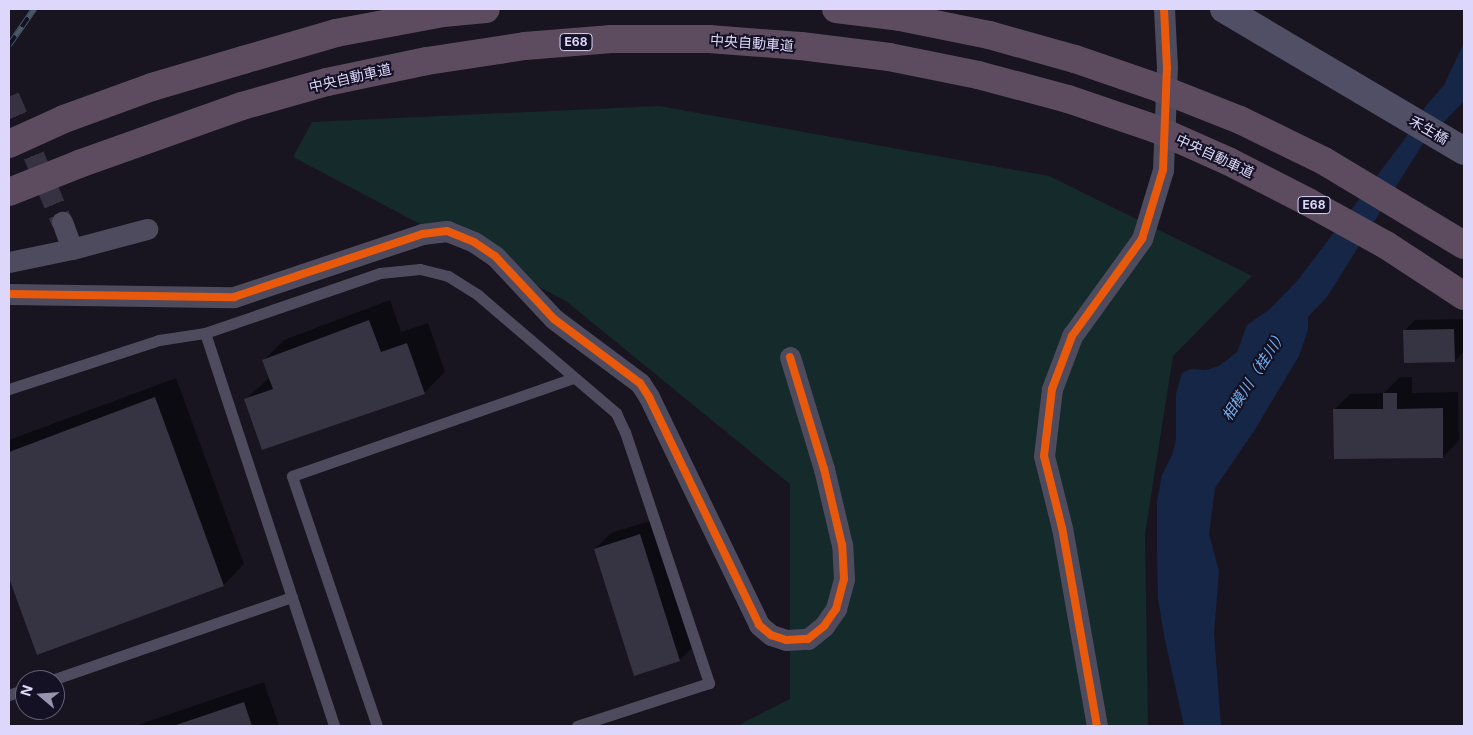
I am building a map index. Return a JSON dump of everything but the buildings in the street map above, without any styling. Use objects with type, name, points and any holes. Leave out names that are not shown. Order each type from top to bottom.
[{"type":"highway","points":[[9,144],[64,119],[152,87],[252,57],[336,34],[443,13],[486,9]]},
{"type":"highway","points":[[836,9],[900,17],[989,35],[1075,59],[1159,88],[1240,120],[1324,161],[1464,245]]},
{"type":"highway","name":"中央自動車道","points":[[9,192],[79,164],[232,109],[327,82],[427,61],[525,46],[612,39],[709,39],[801,46],[889,57],[978,75],[1068,99],[1156,129],[1228,161],[1386,245],[1464,296]]},
{"type":"street","points":[[1097,726],[1062,528],[1044,456],[1052,389],[1072,336],[1142,239],[1163,170],[1167,68],[1164,9]]},
{"type":"street","name":"禾生橋","points":[[1224,9],[1464,151]]},
{"type":"street","points":[[62,222],[72,249]]},
{"type":"street","points":[[9,262],[72,249],[147,229]]},
{"type":"street","points":[[9,294],[234,297],[422,234],[447,231],[474,242],[495,256],[554,320],[640,383],[649,396],[759,625],[770,635],[786,640],[808,639],[824,626],[836,609],[844,579],[842,545],[824,469],[790,357]]},
{"type":"lane","points":[[9,389],[159,340],[206,333],[380,273],[420,269],[448,276],[478,295],[616,413],[625,432],[709,683],[577,726]]},
{"type":"lane","points":[[206,333],[334,726]]},
{"type":"lane","points":[[377,726],[292,476],[574,378]]},
{"type":"lane","points":[[65,676],[292,597]]},
{"type":"green space","points":[[659,106],[1049,176],[1252,276],[1173,356],[1145,534],[1148,726],[737,726],[790,699],[790,484],[566,301],[293,157],[312,122]]},
{"type":"water","name":"相模川（桂川）","points":[[1464,43],[1464,101],[1422,145],[1327,297],[1308,317],[1308,330],[1299,356],[1254,431],[1215,488],[1209,534],[1219,571],[1214,633],[1221,726],[1184,726],[1158,599],[1157,552],[1157,501],[1162,475],[1172,455],[1176,440],[1176,394],[1182,373],[1191,369],[1206,370],[1219,366],[1237,352],[1247,325],[1270,309],[1298,280],[1404,140],[1425,107],[1444,85]]},
{"type":"tunnel","points":[[9,96],[62,222]]},
{"type":"railway","points":[[9,45],[34,9]]},
{"type":"cycle path","points":[[1097,726],[1062,528],[1044,456],[1052,389],[1072,336],[1142,239],[1163,170],[1167,68],[1164,9]]},
{"type":"cycle path","points":[[9,294],[234,297],[422,234],[447,231],[474,242],[495,256],[554,319],[640,383],[649,397],[759,625],[771,635],[786,640],[808,639],[824,626],[836,609],[844,579],[842,545],[824,469],[790,357]]}]
